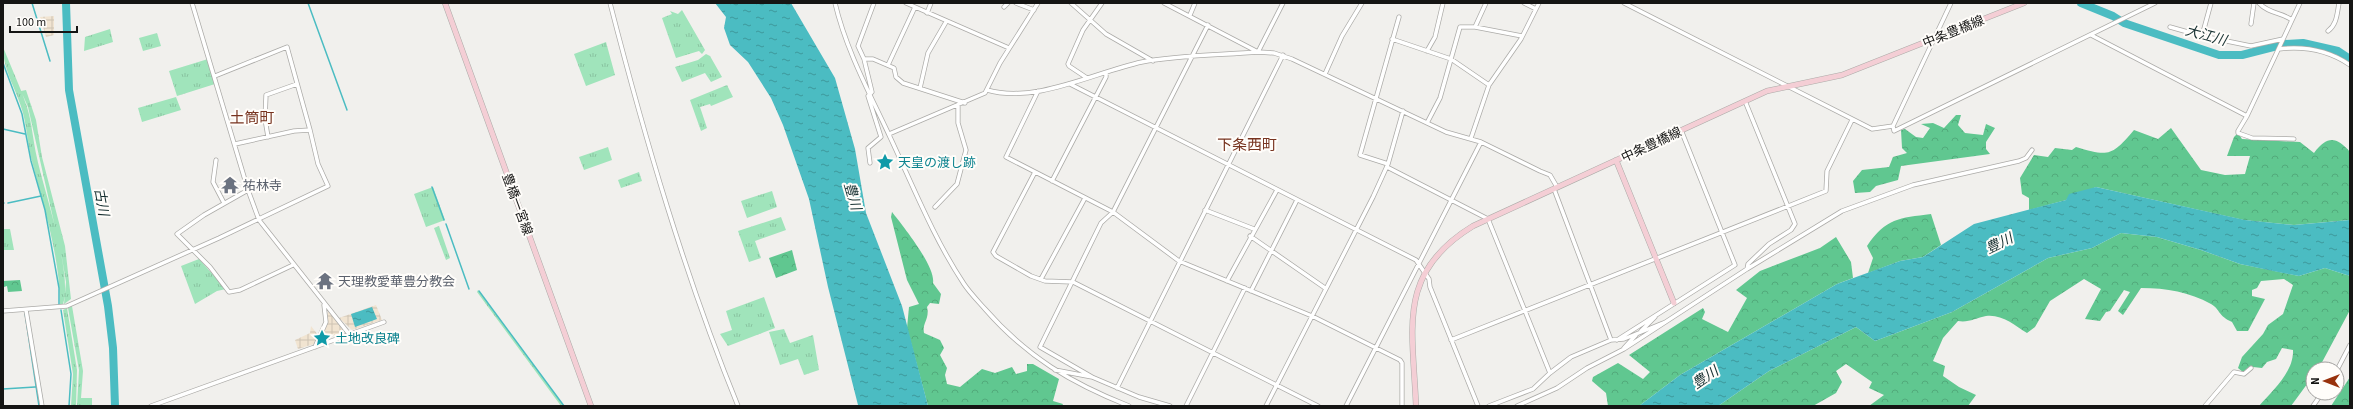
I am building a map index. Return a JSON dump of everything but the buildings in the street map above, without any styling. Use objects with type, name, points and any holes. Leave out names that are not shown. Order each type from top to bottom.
[{"type":"main road","name":"豊橋一宮線","points":[[445,3],[591,406]]},
{"type":"main road","name":"中条豊橋線","points":[[1416,406],[1413,314],[1419,286],[1425,271],[1441,249],[1453,238],[1488,219],[1745,101],[1786,86],[1842,75],[2024,3]]},
{"type":"main road","points":[[1616,160],[1674,304]]},
{"type":"street","points":[[192,3],[236,144],[248,190],[259,220],[349,334]]},
{"type":"street","points":[[610,3],[663,190],[694,288],[738,406]]},
{"type":"street","points":[[835,3],[848,44],[870,94],[931,225],[964,284],[1017,343],[1053,370],[1076,384],[1129,406]]},
{"type":"street","points":[[870,163],[868,148],[881,136],[868,96],[872,92],[864,59],[858,46],[874,3]]},
{"type":"street","points":[[906,3],[946,22],[1009,48]]},
{"type":"street","points":[[927,13],[931,3]]},
{"type":"street","points":[[1004,7],[1008,3]]},
{"type":"street","points":[[1016,3],[1034,10]]},
{"type":"street","points":[[889,134],[982,96],[987,90],[1009,48],[1038,3]]},
{"type":"street","points":[[1072,3],[1106,34],[1154,61]]},
{"type":"street","points":[[1087,78],[1068,64],[1083,30],[1102,3]]},
{"type":"street","points":[[1164,3],[1190,15],[1258,52]]},
{"type":"street","points":[[1190,15],[1195,3]]},
{"type":"street","points":[[1258,52],[1283,3]]},
{"type":"street","points":[[1427,51],[1435,37],[1443,3]]},
{"type":"street","points":[[1475,27],[1486,3]]},
{"type":"street","points":[[1524,3],[1536,9]]},
{"type":"street","points":[[1471,138],[1489,85],[1522,36],[1539,3]]},
{"type":"street","points":[[1624,3],[1852,120],[1872,129],[1893,126]]},
{"type":"street","points":[[1951,3],[1893,126],[1894,131],[2155,3]]},
{"type":"street","points":[[2202,36],[2211,3]]},
{"type":"street","points":[[2251,24],[2254,3]]},
{"type":"street","points":[[2259,3],[2269,12],[2292,20]]},
{"type":"street","points":[[2294,139],[2252,138],[2244,136],[2238,130],[2247,116],[2300,3]]},
{"type":"street","points":[[2328,31],[2333,27],[2336,20],[2339,3]]},
{"type":"street","points":[[1325,74],[1342,36],[1359,4]]},
{"type":"street","points":[[888,65],[915,7]]},
{"type":"street","points":[[1399,17],[1375,98],[1360,156],[1387,165],[1488,219],[1550,373]]},
{"type":"street","points":[[920,88],[928,53],[946,22]]},
{"type":"street","points":[[1170,406],[1139,397],[1092,377],[1040,347],[1101,224],[1113,212],[1208,25]]},
{"type":"street","points":[[1427,123],[1440,98],[1460,27],[1475,27],[1522,36]]},
{"type":"street","points":[[2170,27],[2202,36],[2251,46],[2283,39]]},
{"type":"street","points":[[2091,35],[2247,116]]},
{"type":"street","points":[[1392,39],[1451,59],[1489,85]]},
{"type":"street","points":[[3,311],[67,306],[259,220],[328,186],[318,164],[305,105],[297,84],[293,61],[287,47],[215,76]]},
{"type":"street","points":[[2279,50],[2295,47],[2310,49],[2340,58],[2350,65]]},
{"type":"street","points":[[987,90],[1001,93],[1038,91],[1070,84],[1087,78],[1154,61],[1258,52],[1283,55],[1446,132],[1481,142],[1550,175],[1611,340]]},
{"type":"street","points":[[1117,388],[1149,320],[1283,55]]},
{"type":"street","points":[[864,59],[873,59],[894,68],[900,81],[966,103]]},
{"type":"street","points":[[1052,181],[1095,98],[1106,73]]},
{"type":"street","points":[[268,137],[265,119],[266,95],[297,84]]},
{"type":"street","points":[[1070,84],[1418,262],[1425,271],[1478,406]]},
{"type":"street","points":[[1038,91],[1006,157],[1113,212],[1179,261],[1312,316],[1400,360],[1402,363],[1402,406]]},
{"type":"street","points":[[1745,101],[1788,206],[1795,227],[1769,244],[1748,264],[1747,269]]},
{"type":"street","points":[[935,207],[957,184],[966,150],[958,123],[958,106]]},
{"type":"street","points":[[1266,406],[1356,230],[1387,165],[1403,111]]},
{"type":"street","points":[[1451,340],[1826,191],[1827,171],[1852,120]]},
{"type":"street","points":[[236,144],[310,130]]},
{"type":"street","points":[[1617,340],[1735,265],[1681,130]]},
{"type":"street","points":[[1346,406],[1450,198],[1481,142]]},
{"type":"street","points":[[1517,406],[1557,388],[1587,368],[1624,349],[1747,269],[1842,211],[1913,185],[2019,161],[2026,158],[2032,150]]},
{"type":"street","points":[[216,160],[213,182],[224,203]]},
{"type":"street","points":[[1034,172],[993,252],[1002,259],[1041,279],[1073,282],[1318,406]]},
{"type":"street","points":[[248,190],[224,203],[177,234],[210,267],[230,292],[240,290],[293,265]]},
{"type":"street","points":[[1227,281],[1250,236],[1277,190]]},
{"type":"street","points":[[1041,279],[1085,198]]},
{"type":"street","points":[[1250,291],[1270,249],[1297,200]]},
{"type":"street","points":[[1205,210],[1254,229]]},
{"type":"street","points":[[1250,236],[1326,288]]},
{"type":"street","points":[[1186,406],[1245,288]]},
{"type":"street","points":[[315,347],[326,322],[326,311],[323,302]]},
{"type":"street","points":[[26,310],[42,406]]},
{"type":"street","points":[[1624,349],[1638,333],[1663,311]]},
{"type":"street","points":[[151,406],[384,322]]},
{"type":"street","points":[[1489,406],[1533,389],[1550,373],[1571,357],[1611,340],[1617,340],[1638,333],[1665,322]]},
{"type":"street","points":[[2342,361],[2350,345]]},
{"type":"street","points":[[2205,406],[2234,372],[2244,374],[2251,368]]},
{"type":"street","points":[[1053,370],[1092,377]]},
{"type":"shaded area","points":[[54,16],[54,35],[46,37],[40,17]]},
{"type":"shaded area","points":[[376,305],[382,320],[352,330],[339,318]]},
{"type":"shaded area","points":[[328,311],[344,331],[317,343],[326,328]]},
{"type":"shaded area","points":[[311,326],[318,335],[314,344],[298,349],[295,340],[310,333]]},
{"type":"green space","points":[[682,10],[705,50],[702,54],[699,51],[676,58],[662,18],[672,14],[670,11],[678,14]]},
{"type":"green space","points":[[110,29],[113,42],[84,51],[85,37]]},
{"type":"green space","points":[[157,33],[161,46],[143,51],[139,38]]},
{"type":"green space","points":[[606,42],[615,75],[586,86],[574,54]]},
{"type":"green space","points":[[3,47],[27,107],[37,158],[61,253],[65,290],[63,304],[60,305],[54,251],[31,155],[23,113],[5,64]]},
{"type":"green space","points":[[706,54],[710,56],[722,77],[711,82],[705,73],[682,82],[675,67],[698,60]]},
{"type":"green space","points":[[208,59],[215,84],[177,96],[169,71]]},
{"type":"green space","points":[[727,85],[733,97],[711,106],[710,104],[700,107],[707,128],[701,131],[690,100]]},
{"type":"green space","points":[[26,90],[36,120],[42,157],[65,246],[71,299],[64,304],[66,282],[62,258],[28,107],[21,91]]},
{"type":"green space","points":[[176,97],[181,110],[142,122],[138,108]]},
{"type":"green space","points":[[1956,115],[1961,115],[1958,125],[1965,133],[1983,135],[1986,124],[1995,128],[1986,142],[1986,149],[1990,154],[1901,166],[1898,180],[1876,186],[1870,192],[1855,193],[1853,181],[1862,170],[1889,167],[1893,157],[1907,153],[1902,148],[1901,130],[1905,129],[1916,137],[1923,138],[1930,128],[1921,124],[1933,123],[1944,128]]},
{"type":"green space","points":[[2171,128],[2201,170],[2225,175],[2245,174],[2250,156],[2227,156],[2234,137],[2238,133],[2242,139],[2300,142],[2314,153],[2323,143],[2327,141],[2332,140],[2340,143],[2350,152],[2350,220],[2294,225],[2244,220],[2096,187],[2066,200],[2029,210],[2029,198],[2022,194],[2020,178],[2034,155],[2048,157],[2055,148],[2072,150],[2076,147],[2096,152],[2109,152],[2120,145],[2134,130],[2158,139]]},
{"type":"green space","points":[[608,147],[612,160],[584,170],[579,157]]},
{"type":"green space","points":[[639,172],[642,181],[621,188],[618,180]]},
{"type":"green space","points":[[433,187],[445,220],[426,227],[414,194]]},
{"type":"green space","points":[[772,191],[777,207],[747,218],[741,201]]},
{"type":"green space","points":[[892,212],[911,236],[924,257],[933,276],[933,283],[941,294],[939,304],[930,303],[927,307],[928,315],[924,326],[924,333],[940,340],[944,348],[940,355],[947,368],[945,375],[947,384],[960,387],[982,369],[995,373],[1012,367],[1016,374],[1027,371],[1027,364],[1033,364],[1059,379],[1053,401],[1063,404],[1062,406],[928,406],[907,328],[909,307],[919,304],[907,280],[891,217]]},
{"type":"green space","points":[[1931,214],[1941,245],[1923,257],[1900,261],[1868,273],[1873,258],[1867,246],[1881,230],[1894,221],[1902,218]]},
{"type":"green space","points":[[781,217],[786,230],[755,241],[761,258],[749,262],[738,231]]},
{"type":"green space","points":[[439,226],[450,258],[446,260],[434,228]]},
{"type":"green space","points":[[3,229],[10,229],[14,250],[3,250]]},
{"type":"green space","points":[[2121,233],[2157,237],[2201,250],[2240,264],[2299,276],[2325,268],[2350,276],[2350,310],[2323,361],[2305,361],[2305,387],[2291,406],[2259,406],[2286,373],[2290,366],[2293,350],[2282,348],[2276,359],[2267,362],[2262,368],[2253,367],[2244,373],[2238,368],[2242,357],[2263,334],[2268,325],[2283,314],[2293,285],[2284,279],[2261,281],[2257,288],[2252,290],[2252,296],[2265,299],[2248,331],[2237,331],[2232,322],[2227,320],[2211,304],[2194,296],[2160,289],[2141,288],[2123,315],[2118,311],[2130,292],[2124,290],[2110,311],[2106,312],[2100,321],[2085,319],[2101,289],[2084,279],[2050,301],[2035,327],[2027,333],[2003,318],[1992,316],[1986,316],[1969,321],[1958,321],[1943,338],[1933,361],[1945,366],[1943,376],[1959,387],[1976,395],[1968,406],[1869,406],[1884,395],[1869,388],[1872,382],[1846,364],[1836,371],[1842,382],[1836,393],[1813,406],[1718,406],[1769,371],[1856,327],[1875,341],[1952,312],[2048,258],[2092,248]]},
{"type":"green space","points":[[1836,237],[1851,262],[1853,278],[1837,284],[1680,375],[1639,406],[1608,406],[1606,393],[1592,381],[1593,377],[1618,363],[1643,379],[1650,372],[1629,355],[1703,308],[1705,312],[1702,319],[1728,332],[1747,298],[1736,290],[1760,271],[1820,248]]},
{"type":"green space","points":[[792,250],[797,270],[776,278],[769,258]]},
{"type":"green space","points":[[199,259],[226,289],[217,291],[195,304],[181,266]]},
{"type":"green space","points":[[20,280],[22,291],[8,292],[7,286],[4,287],[3,281]]},
{"type":"green space","points":[[478,290],[564,406],[561,406],[477,292]]},
{"type":"green space","points":[[764,297],[775,328],[728,346],[720,334],[732,330],[726,311]]},
{"type":"green space","points":[[72,306],[83,371],[81,398],[92,398],[92,406],[77,406],[79,370],[68,308]]},
{"type":"green space","points":[[67,308],[77,370],[76,406],[71,406],[73,374],[63,310]]},
{"type":"green space","points":[[784,329],[790,343],[813,335],[819,370],[804,375],[798,359],[780,365],[769,332]]},
{"type":"green space","points":[[2350,377],[2350,406],[2331,406],[2334,401],[2345,401],[2345,385]]},
{"type":"water","name":"豊川","points":[[715,3],[791,3],[835,78],[855,149],[866,213],[902,306],[928,406],[858,405],[828,287],[809,199],[783,125],[771,98],[748,62],[730,45],[724,28],[726,17]]},
{"type":"water","name":"豊川","points":[[2096,187],[2245,220],[2294,225],[2350,220],[2350,276],[2325,268],[2299,276],[2240,264],[2201,250],[2157,237],[2121,233],[2092,248],[2048,258],[1952,312],[1875,341],[1856,327],[1769,371],[1718,406],[1639,406],[1680,375],[1837,284],[1900,261],[1923,257],[1974,224],[2066,200],[2069,194]]},
{"type":"water","points":[[372,307],[377,319],[355,327],[351,314]]},
{"type":"waterway","points":[[32,3],[50,61]]},
{"type":"waterway","name":"古川","points":[[66,3],[69,90],[108,306],[113,348],[115,406]]},
{"type":"waterway","points":[[308,3],[347,110]]},
{"type":"waterway","name":"大江川","points":[[2081,3],[2113,16],[2124,23],[2219,55],[2242,55],[2285,44],[2303,43],[2338,51],[2350,59]]},
{"type":"waterway","points":[[3,63],[22,114],[31,161],[45,210],[59,288],[59,305]]},
{"type":"waterway","points":[[3,129],[25,134]]},
{"type":"waterway","points":[[432,187],[444,220]]},
{"type":"waterway","points":[[8,203],[41,196]]},
{"type":"waterway","points":[[446,224],[469,289]]},
{"type":"waterway","points":[[479,291],[564,406]]},
{"type":"waterway","points":[[61,310],[71,374],[69,406]]},
{"type":"waterway","points":[[25,313],[39,406]]},
{"type":"waterway","points":[[3,389],[35,387]]},
{"type":"place","name":"天皇の渡し跡","points":[[885,162]]},
{"type":"place","name":"祐林寺","points":[[230,185]]},
{"type":"place","name":"天理教愛華豊分教会","points":[[325,281]]},
{"type":"place","name":"土地改良碑","points":[[322,338]]},
{"type":"district","name":"土筒町","points":[[252,118]]},
{"type":"district","name":"下条西町","points":[[1247,145]]}]
